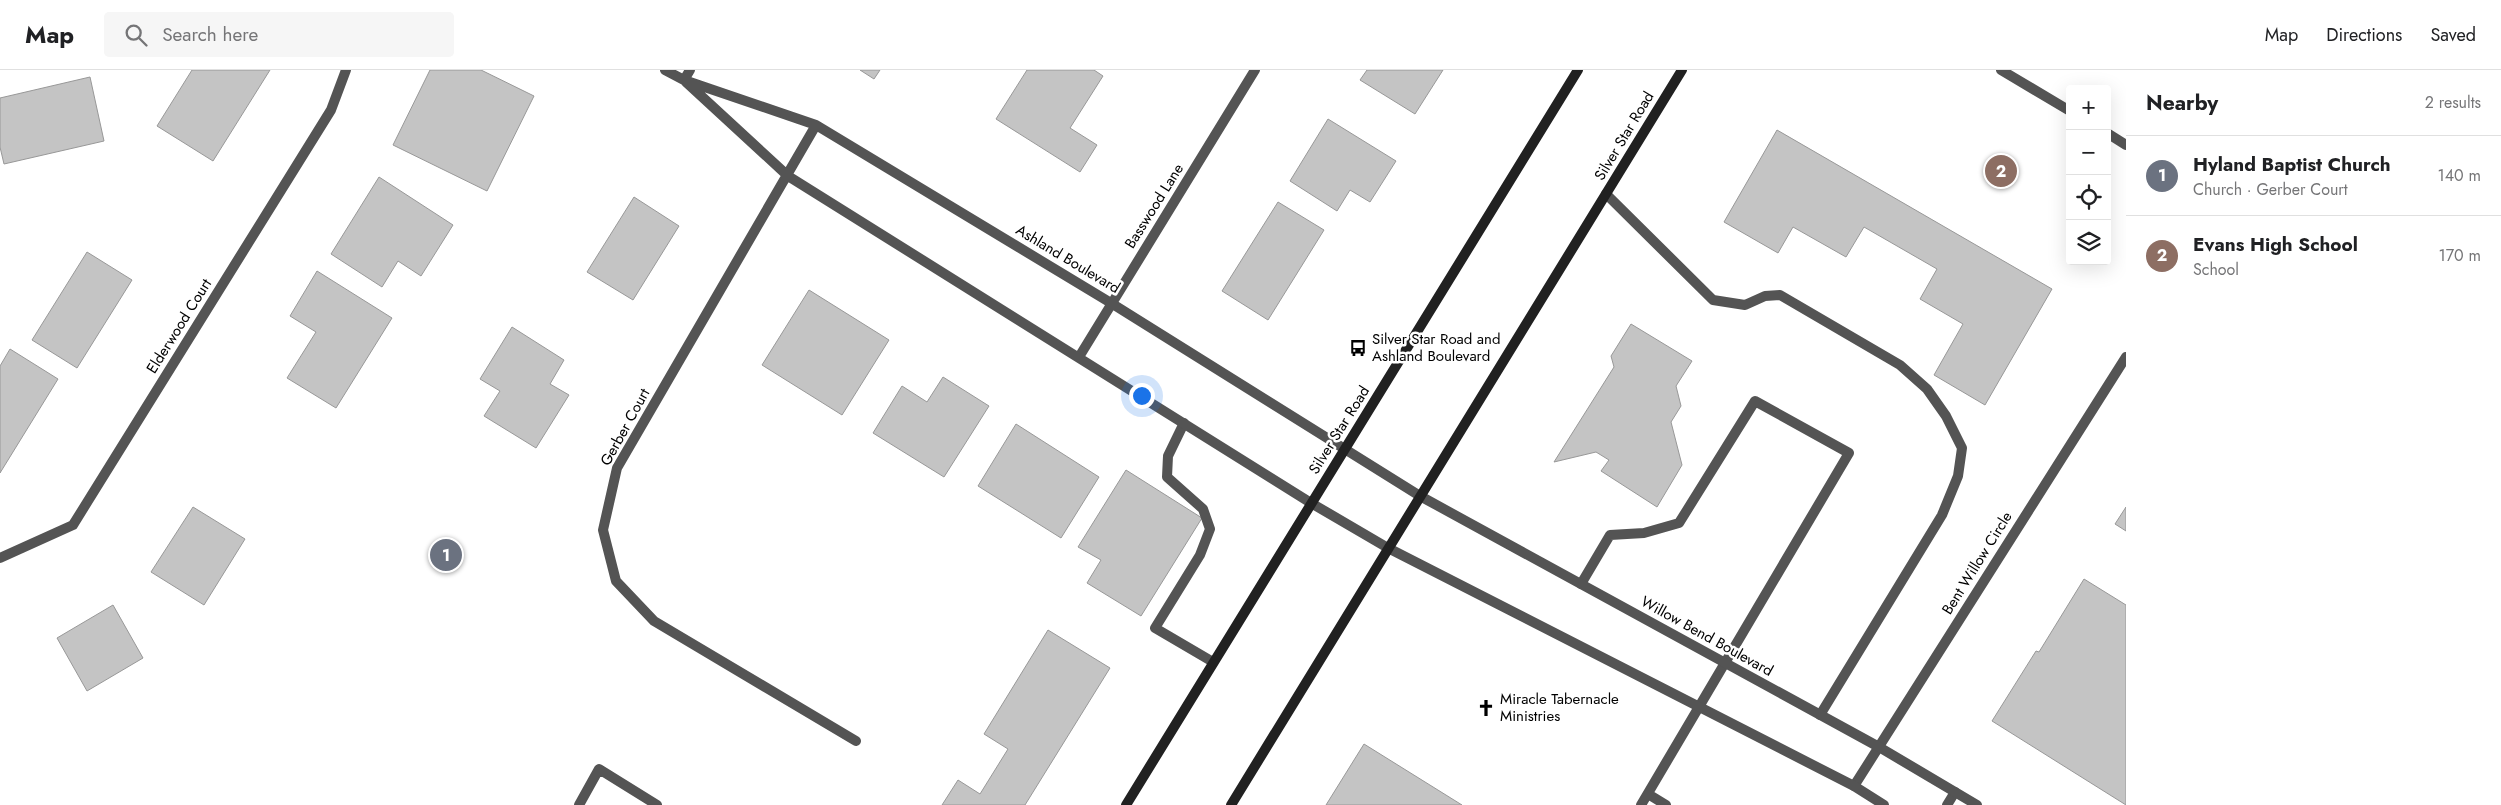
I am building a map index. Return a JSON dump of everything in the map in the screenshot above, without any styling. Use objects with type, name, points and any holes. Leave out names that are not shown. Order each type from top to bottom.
[{"type":"main road","name":"Silver Star Road","points":[[1126,805],[1578,70]]},
{"type":"main road","name":"Silver Star Road","points":[[1230,805],[1682,70]]},
{"type":"street","name":"Elderwood Court","points":[[0,558],[73,525],[331,110],[346,70]]},
{"type":"street","name":"Ashland Boulevard","points":[[665,70],[684,80],[816,125],[1111,303],[1420,496]]},
{"type":"street","points":[[684,80],[690,70]]},
{"type":"street","name":"Basswood Lane","points":[[1079,357],[1255,70]]},
{"type":"street","points":[[2001,70],[2066,109]]},
{"type":"street","name":"Ashland Boulevard","points":[[684,80],[788,176],[1311,503],[1388,548]]},
{"type":"street","name":"Gerber Court","points":[[816,125],[617,468],[603,530],[616,580],[654,622],[856,742]]},
{"type":"street","points":[[2111,136],[2126,145]]},
{"type":"street","points":[[1606,194],[1713,300],[1745,305],[1765,296],[1780,295],[1900,365],[1927,389],[1946,416],[1962,448],[1958,476],[1942,515],[1820,715]]},
{"type":"street","name":"Bent Willow Circle","points":[[1854,786],[2126,357]]},
{"type":"street","points":[[1581,584],[1610,535],[1644,533],[1679,522],[1755,400],[1849,453],[1641,805]]},
{"type":"street","points":[[1184,423],[1168,456],[1167,477],[1203,509],[1210,529],[1200,555],[1155,628],[1213,662]]},
{"type":"street","name":"Willow Bend Boulevard","points":[[1420,496],[1879,746],[1977,805]]},
{"type":"street","points":[[1388,548],[1854,786],[1884,805]]},
{"type":"street","points":[[579,805],[599,769],[657,805]]},
{"type":"street","points":[[1948,805],[1955,792]]},
{"type":"street","points":[[1648,794],[1666,805]]},
{"type":"building","points":[[192,70],[270,70],[213,161],[157,126]]},
{"type":"building","points":[[430,70],[481,70],[534,96],[487,191],[393,145]]},
{"type":"building","points":[[860,70],[880,70],[874,79]]},
{"type":"building","points":[[1027,70],[1094,70],[1103,76],[1070,128],[1097,145],[1080,172],[996,119]]},
{"type":"building","points":[[1367,70],[1443,70],[1415,114],[1360,80]]},
{"type":"building","points":[[90,77],[104,141],[4,164],[0,147],[0,98]]},
{"type":"building","points":[[1328,119],[1396,161],[1370,202],[1350,190],[1337,211],[1290,181]]},
{"type":"building","points":[[1777,130],[2052,289],[1985,405],[1934,375],[1963,324],[1920,299],[1937,269],[1864,227],[1846,257],[1793,227],[1778,253],[1724,222]]},
{"type":"building","points":[[379,177],[453,225],[421,276],[398,261],[382,287],[331,254]]},
{"type":"building","points":[[634,197],[679,226],[633,300],[587,272]]},
{"type":"building","points":[[1278,202],[1324,230],[1268,320],[1222,291]]},
{"type":"building","points":[[87,252],[132,280],[77,368],[32,340]]},
{"type":"building","points":[[317,271],[392,318],[336,408],[287,378],[316,332],[290,316]]},
{"type":"building","points":[[809,290],[889,340],[842,415],[762,365]]},
{"type":"building","points":[[1631,324],[1692,361],[1676,386],[1681,406],[1671,422],[1682,465],[1657,507],[1601,471],[1609,460],[1596,452],[1554,462],[1614,367],[1611,356]]},
{"type":"building","points":[[512,327],[564,360],[550,384],[569,395],[536,448],[484,416],[500,391],[480,379]]},
{"type":"building","points":[[10,349],[58,379],[0,473],[0,366]]},
{"type":"building","points":[[943,377],[989,406],[944,477],[873,433],[902,386],[927,402]]},
{"type":"building","points":[[1016,424],[1099,477],[1061,538],[978,486]]},
{"type":"building","points":[[1126,470],[1202,518],[1141,616],[1087,583],[1101,560],[1078,547]]},
{"type":"building","points":[[193,507],[245,539],[204,605],[151,572]]},
{"type":"building","points":[[2126,507],[2126,531],[2115,524]]},
{"type":"building","points":[[2084,579],[2126,605],[2126,805],[1992,721],[2036,651],[2039,652]]},
{"type":"building","points":[[113,605],[143,658],[87,691],[57,638]]},
{"type":"building","points":[[1048,630],[1110,668],[1025,805],[942,805],[958,780],[980,794],[1008,749],[984,734]]},
{"type":"building","points":[[1364,744],[1462,805],[1326,805]]},
{"type":"place","name":"Evans High School","points":[[2001,171]]},
{"type":"place","name":"Silver Star Road and Ashland Boulevard","points":[[1358,348]]},
{"type":"place","name":"Hyland Baptist Church","points":[[446,555]]},
{"type":"place","name":"Miracle Tabernacle Ministries","points":[[1486,708]]}]
